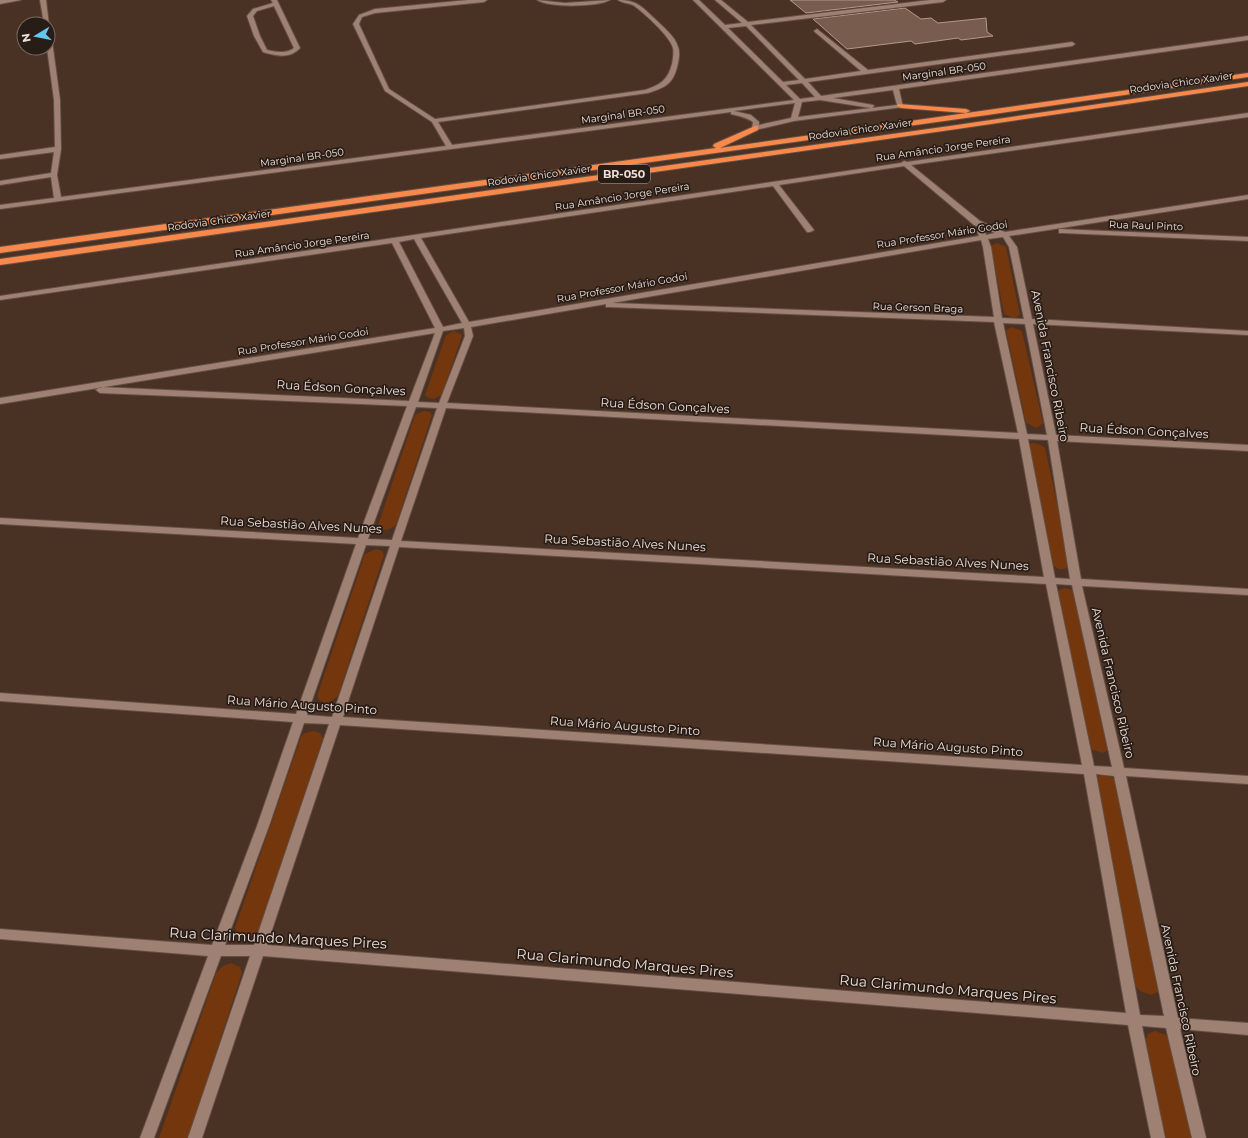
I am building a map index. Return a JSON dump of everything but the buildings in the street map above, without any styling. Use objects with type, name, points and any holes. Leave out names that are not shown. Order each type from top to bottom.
[{"type":"highway","name":"Rodovia Chico Xavier","points":[[0,250],[987,113],[1248,75]]},
{"type":"highway","name":"Rodovia Chico Xavier","points":[[0,262],[957,127],[1248,84]]},
{"type":"highway","points":[[901,106],[987,113]]},
{"type":"highway","points":[[705,152],[755,128]]},
{"type":"street","points":[[0,2],[18,0]]},
{"type":"street","points":[[43,0],[46,16]]},
{"type":"street","points":[[450,147],[434,121],[387,90],[356,24],[357,18],[363,14],[375,11],[484,0]]},
{"type":"street","points":[[540,0],[550,4],[559,5],[607,0]]},
{"type":"street","points":[[434,121],[646,92],[664,86],[671,78],[676,55],[676,46],[671,39],[636,5],[621,0]]},
{"type":"street","points":[[696,0],[799,101],[794,119]]},
{"type":"street","points":[[718,0],[747,24],[820,98],[883,108]]},
{"type":"street","points":[[724,27],[943,0]]},
{"type":"street","points":[[275,2],[297,48],[293,52],[274,54],[265,51],[257,36],[250,16],[255,10],[275,2]]},
{"type":"street","points":[[817,31],[866,72]]},
{"type":"street","name":"Marginal BR-050","points":[[0,207],[896,88],[1248,38]]},
{"type":"street","points":[[782,84],[1072,44]]},
{"type":"street","points":[[51,56],[57,100],[58,150],[54,175],[58,199]]},
{"type":"street","points":[[721,111],[748,115],[756,122],[755,128],[794,119],[901,106],[896,88]]},
{"type":"street","name":"Rua Amâncio Jorge Pereira","points":[[0,298],[417,238],[904,163],[1248,114]]},
{"type":"street","points":[[0,157],[58,150]]},
{"type":"street","points":[[904,163],[978,223],[1005,235]]},
{"type":"street","points":[[0,183],[54,175]]},
{"type":"street","points":[[774,183],[810,230]]},
{"type":"street","name":"Rua Professor Mário Godoi","points":[[0,401],[467,325],[984,237],[1043,230],[1248,197]]},
{"type":"street","points":[[978,223],[987,247],[998,320],[1023,437],[1050,581],[1089,769],[1134,1020],[1158,1138]]},
{"type":"street","name":"Rua Raul Pinto","points":[[1043,230],[1248,239]]},
{"type":"street","name":"Avenida Francisco Ribeiro","points":[[1005,235],[1013,247],[1052,438],[1076,582],[1119,771],[1172,1023],[1199,1138]]},
{"type":"street","points":[[195,1138],[337,721],[442,406],[469,336],[467,325],[417,238]]},
{"type":"street","points":[[147,1138],[263,826],[332,622],[363,542],[440,329],[395,241]]},
{"type":"street","name":"Rua Gerson Braga","points":[[587,304],[998,320],[1248,333]]},
{"type":"street","name":"Rua Édson Gonçalves","points":[[80,389],[412,404],[1248,448]]},
{"type":"street","name":"Rua Sebastião Alves Nunes","points":[[0,521],[1248,592]]},
{"type":"street","name":"Rua Mário Augusto Pinto","points":[[0,697],[337,721],[1248,780]]},
{"type":"street","name":"Rua Clarimundo Marques Pires","points":[[0,934],[216,951],[258,950],[1248,1029]]},
{"type":"shaded area","points":[[997,243],[1006,247],[1020,315],[1014,318],[1004,314],[991,246]]},
{"type":"shaded area","points":[[1012,327],[1022,331],[1043,423],[1037,428],[1026,423],[1006,330]]},
{"type":"shaded area","points":[[454,331],[462,335],[442,395],[433,399],[427,397],[425,395],[446,335]]},
{"type":"shaded area","points":[[424,411],[430,412],[432,415],[396,525],[384,530],[378,525],[415,415]]},
{"type":"shaded area","points":[[1034,443],[1045,448],[1070,564],[1068,567],[1063,569],[1058,569],[1051,564],[1027,447],[1029,444]]},
{"type":"shaded area","points":[[376,549],[382,551],[384,555],[338,696],[325,703],[319,700],[317,696],[365,554]]},
{"type":"shaded area","points":[[1064,588],[1072,590],[1076,594],[1111,745],[1108,750],[1103,753],[1093,750],[1088,745],[1056,594],[1059,590]]},
{"type":"shaded area","points":[[314,731],[320,733],[323,738],[260,928],[254,934],[244,937],[237,934],[235,928],[301,737],[305,733]]},
{"type":"shaded area","points":[[1103,775],[1113,778],[1118,783],[1161,986],[1158,992],[1151,995],[1140,991],[1134,984],[1095,782],[1097,777]]},
{"type":"shaded area","points":[[231,963],[240,967],[242,973],[188,1138],[159,1138],[216,973],[223,966]]},
{"type":"shaded area","points":[[1155,1031],[1166,1035],[1172,1042],[1193,1138],[1164,1138],[1145,1041],[1148,1034]]}]
